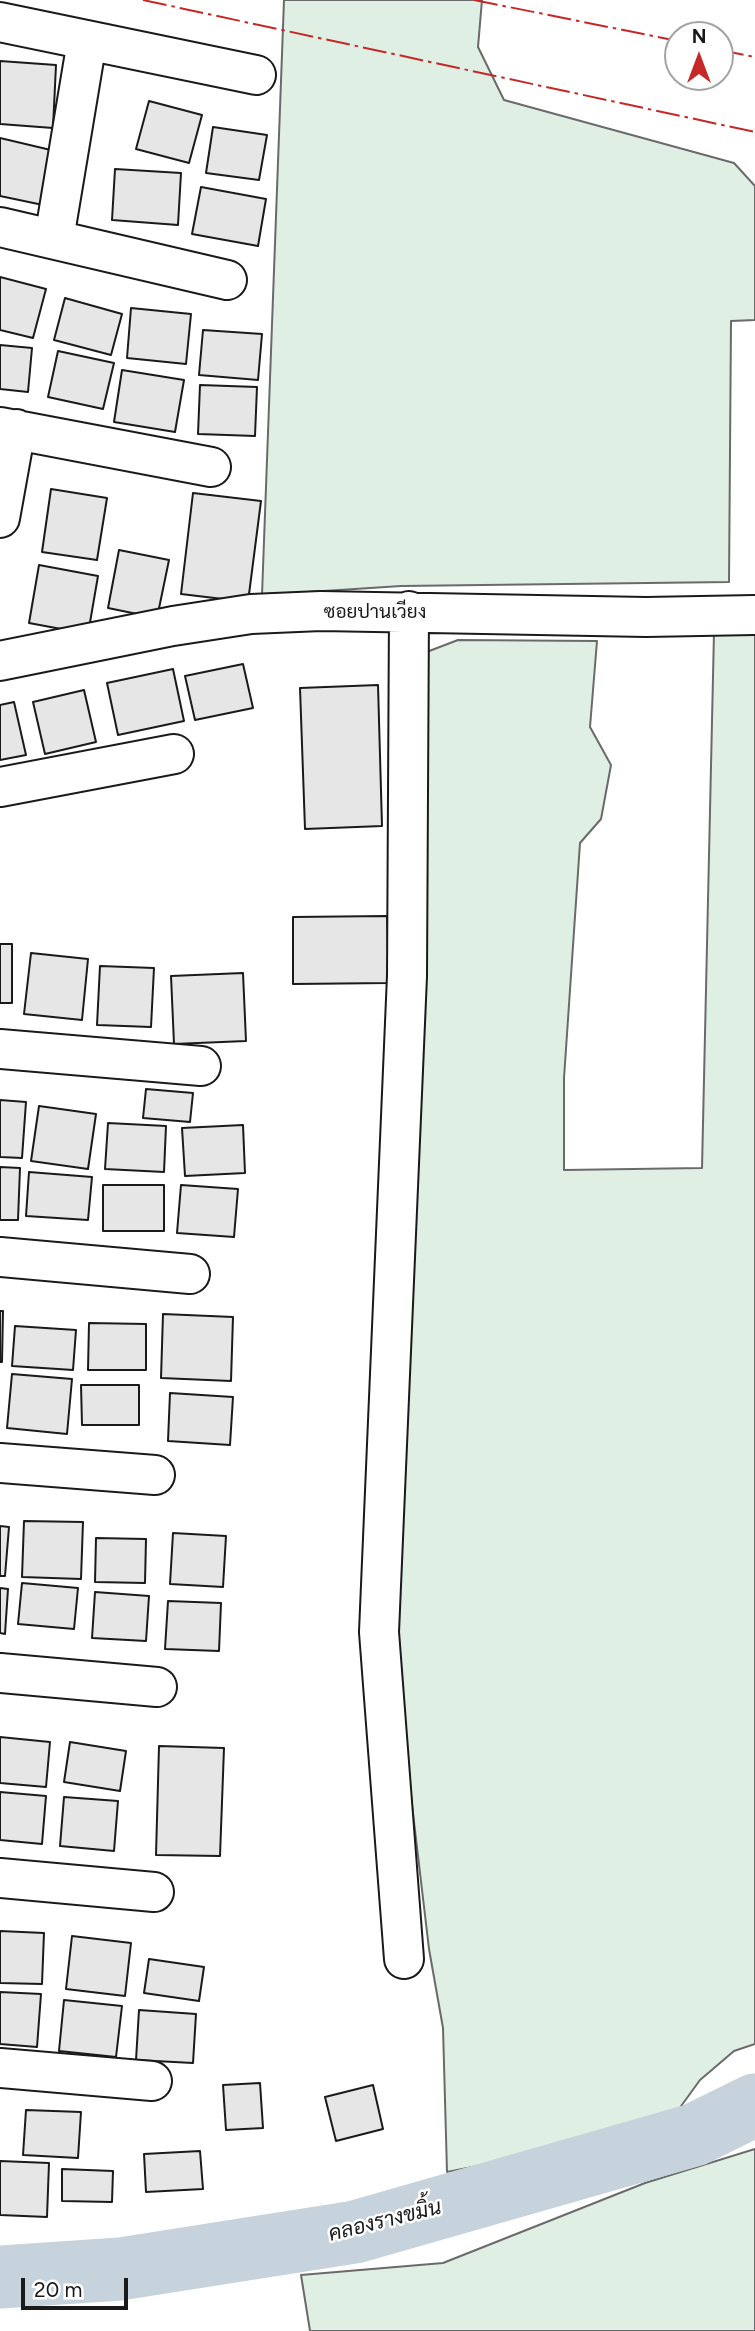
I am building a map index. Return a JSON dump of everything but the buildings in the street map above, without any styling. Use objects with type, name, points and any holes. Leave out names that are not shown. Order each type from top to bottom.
[{"type":"street","points":[[0,22],[256,75]]},
{"type":"street","points":[[54,239],[86,41]]},
{"type":"street","points":[[0,228],[227,280]]},
{"type":"street","points":[[0,518],[8,428],[211,467]]},
{"type":"street","points":[[404,1959],[379,1632],[407,976],[409,611]]},
{"type":"street","name":"ซอยปานเวียง","points":[[0,662],[173,626],[251,614],[409,611],[646,617],[755,615]]},
{"type":"street","points":[[0,786],[174,754]]},
{"type":"street","points":[[0,1049],[201,1066]]},
{"type":"street","points":[[0,1257],[190,1274]]},
{"type":"street","points":[[0,1463],[155,1475]]},
{"type":"street","points":[[0,1673],[157,1687]]},
{"type":"street","points":[[0,1878],[154,1892]]},
{"type":"street","points":[[0,2068],[152,2081]]},
{"type":"green space","points":[[284,0],[482,0],[478,47],[504,100],[734,163],[755,186],[755,320],[731,321],[729,582],[401,586],[262,595]]},
{"type":"green space","points":[[714,632],[755,633],[755,2044],[734,2051],[700,2080],[671,2120],[594,2143],[447,2172],[443,2028],[429,1949],[399,1695],[394,1477],[424,653],[458,640],[597,641],[590,727],[611,765],[601,819],[580,843],[564,1078],[564,1170],[702,1168]]},
{"type":"green space","points":[[755,2149],[755,2331],[310,2331],[301,2275],[443,2263],[645,2183]]},
{"type":"waterway","name":"คลองรางขมิ้น","points":[[0,2277],[120,2269],[355,2232],[694,2135],[755,2105]]},
{"type":"power","points":[[143,0],[755,132]]},
{"type":"power","points":[[474,0],[664,38]]},
{"type":"power","points":[[734,53],[755,57]]}]
